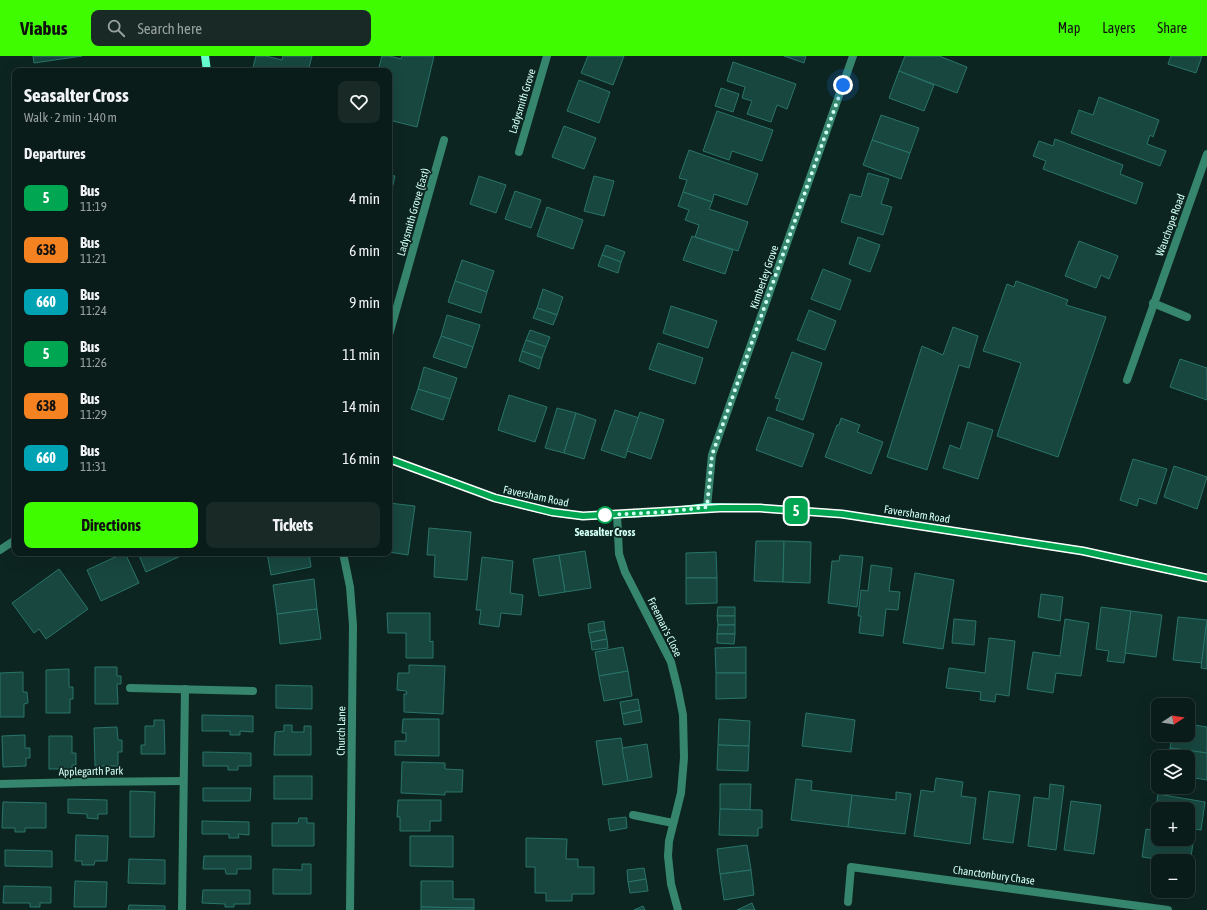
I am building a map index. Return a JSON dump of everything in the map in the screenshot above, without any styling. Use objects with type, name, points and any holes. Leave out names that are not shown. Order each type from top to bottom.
[{"type":"street","points":[[205,56],[206,68]]},
{"type":"street","name":"Ladysmith Grove","points":[[519,152],[547,56]]},
{"type":"street","name":"Kimberley Grove","points":[[707,507],[712,455],[853,56]]},
{"type":"street","name":"Ladysmith Grove (East)","points":[[392,324],[444,140]]},
{"type":"street","name":"Wauchope Road","points":[[1126,380],[1207,154]]},
{"type":"street","points":[[1153,303],[1187,317]]},
{"type":"street","name":"Faversham Road","points":[[392,460],[495,498],[552,512],[583,516],[665,512],[707,507],[760,508],[842,514],[1083,551],[1207,578]]},
{"type":"street","name":"Freeman's Close","points":[[617,514],[619,554],[625,572],[671,662],[683,715],[684,758],[681,793],[669,841],[668,856],[671,884],[678,910]]},
{"type":"street","points":[[0,550],[12,542]]},
{"type":"street","name":"Church Lane","points":[[344,556],[350,587],[353,625],[350,910]]},
{"type":"street","points":[[130,688],[253,691]]},
{"type":"street","points":[[182,910],[185,689]]},
{"type":"street","name":"Applegarth Park","points":[[0,784],[183,781]]},
{"type":"street","points":[[633,815],[673,823]]},
{"type":"street","name":"Chanctonbury Chase","points":[[848,902],[851,867],[1168,910]]},
{"type":"building","points":[[33,56],[82,56],[34,63]]},
{"type":"building","points":[[256,56],[266,56],[282,60],[283,56],[312,56],[309,68],[253,68]]},
{"type":"building","points":[[382,56],[390,56],[401,59],[402,56],[434,56],[417,127],[392,121],[392,68],[379,68]]},
{"type":"building","points":[[588,56],[624,56],[613,85],[581,73]]},
{"type":"building","points":[[784,56],[806,56],[804,63]]},
{"type":"building","points":[[905,56],[939,56],[967,67],[957,93],[899,71]]},
{"type":"building","points":[[1171,56],[1202,56],[1196,73],[1168,64]]},
{"type":"building","points":[[733,62],[796,84],[787,109],[777,105],[771,122],[747,114],[752,101],[742,98],[745,87],[727,81]]},
{"type":"building","points":[[899,71],[934,85],[924,111],[889,98]]},
{"type":"building","points":[[579,80],[610,92],[599,123],[567,111]]},
{"type":"building","points":[[721,88],[739,94],[733,112],[715,106]]},
{"type":"building","points":[[1099,97],[1159,120],[1153,137],[1150,135],[1147,144],[1166,151],[1160,166],[1071,133],[1079,110],[1093,115]]},
{"type":"building","points":[[717,111],[773,130],[762,161],[732,151],[729,160],[703,151]]},
{"type":"building","points":[[881,115],[919,128],[910,153],[872,140]]},
{"type":"building","points":[[564,126],[596,138],[584,169],[552,157]]},
{"type":"building","points":[[1055,139],[1123,165],[1120,174],[1143,183],[1136,204],[1043,169],[1046,161],[1033,156],[1039,141],[1053,146]]},
{"type":"building","points":[[872,140],[910,153],[901,179],[863,165]]},
{"type":"building","points":[[689,150],[758,174],[747,205],[714,194],[712,202],[683,192],[687,180],[679,178]]},
{"type":"building","points":[[868,173],[889,179],[881,204],[892,207],[883,235],[841,222],[850,194],[861,197]]},
{"type":"building","points":[[392,176],[395,176],[392,189]]},
{"type":"building","points":[[479,176],[506,185],[496,213],[470,204]]},
{"type":"building","points":[[594,176],[614,181],[604,216],[584,211]]},
{"type":"building","points":[[515,191],[541,200],[531,228],[505,219]]},
{"type":"building","points":[[683,192],[712,202],[709,209],[748,222],[738,251],[695,237],[699,225],[685,220],[689,210],[678,206]]},
{"type":"building","points":[[547,207],[583,220],[573,249],[537,236]]},
{"type":"building","points":[[692,236],[733,250],[725,274],[683,260]]},
{"type":"building","points":[[858,237],[880,245],[870,272],[849,264]]},
{"type":"building","points":[[1079,241],[1118,256],[1109,279],[1101,275],[1096,288],[1065,276]]},
{"type":"building","points":[[606,245],[625,252],[621,262],[602,255]]},
{"type":"building","points":[[602,255],[621,262],[618,273],[598,266]]},
{"type":"building","points":[[462,260],[494,271],[487,292],[455,281]]},
{"type":"building","points":[[823,269],[851,280],[840,310],[811,299]]},
{"type":"building","points":[[455,281],[487,292],[481,313],[448,302]]},
{"type":"building","points":[[1016,281],[1068,300],[1066,305],[1106,317],[1058,457],[997,436],[1021,363],[983,351],[1007,284],[1014,287]]},
{"type":"building","points":[[543,289],[563,297],[557,315],[537,308]]},
{"type":"building","points":[[671,306],[717,321],[708,348],[663,333]]},
{"type":"building","points":[[537,308],[557,315],[553,325],[533,318]]},
{"type":"building","points":[[809,310],[836,321],[825,350],[797,340]]},
{"type":"building","points":[[447,315],[480,325],[473,347],[441,336]]},
{"type":"building","points":[[953,327],[978,336],[969,368],[959,365],[927,470],[887,457],[922,346],[943,355]]},
{"type":"building","points":[[530,330],[550,337],[546,347],[526,340]]},
{"type":"building","points":[[441,336],[473,347],[466,368],[433,357]]},
{"type":"building","points":[[526,340],[546,347],[542,358],[522,351]]},
{"type":"building","points":[[658,343],[703,358],[695,384],[649,369]]},
{"type":"building","points":[[522,351],[542,358],[539,369],[519,361]]},
{"type":"building","points":[[792,352],[822,363],[803,420],[776,410],[780,399],[775,398]]},
{"type":"building","points":[[1180,359],[1207,368],[1207,400],[1170,387]]},
{"type":"building","points":[[424,367],[457,378],[450,399],[418,389]]},
{"type":"building","points":[[418,389],[450,399],[443,420],[411,409]]},
{"type":"building","points":[[509,395],[547,407],[535,442],[498,430]]},
{"type":"building","points":[[557,408],[576,413],[564,453],[545,448]]},
{"type":"building","points":[[615,410],[639,418],[625,458],[601,450]]},
{"type":"building","points":[[640,412],[664,420],[651,459],[627,451]]},
{"type":"building","points":[[576,413],[596,420],[584,459],[564,453]]},
{"type":"building","points":[[768,417],[814,434],[802,467],[756,450]]},
{"type":"building","points":[[841,418],[860,425],[857,432],[883,442],[871,474],[825,457]]},
{"type":"building","points":[[968,422],[993,430],[978,479],[943,468],[950,445],[960,449]]},
{"type":"building","points":[[1133,459],[1167,469],[1156,504],[1139,498],[1137,506],[1120,500]]},
{"type":"building","points":[[1174,466],[1207,477],[1197,509],[1164,497]]},
{"type":"building","points":[[392,503],[415,506],[408,555],[392,552]]},
{"type":"building","points":[[429,528],[471,532],[467,580],[434,577],[435,555],[427,555]]},
{"type":"building","points":[[756,541],[784,541],[783,582],[754,581]]},
{"type":"building","points":[[784,541],[811,542],[810,583],[783,582]]},
{"type":"building","points":[[585,551],[591,588],[565,592],[559,555]]},
{"type":"building","points":[[716,552],[717,578],[686,578],[686,553]]},
{"type":"building","points":[[559,555],[565,592],[539,596],[533,559]]},
{"type":"building","points":[[840,555],[863,557],[857,607],[828,603],[832,561],[839,561]]},
{"type":"building","points":[[117,556],[126,556],[139,583],[101,601],[87,570]]},
{"type":"building","points":[[139,556],[181,556],[146,572]]},
{"type":"building","points":[[268,556],[309,556],[311,567],[271,575]]},
{"type":"building","points":[[482,557],[513,561],[510,593],[523,595],[521,615],[501,613],[499,627],[479,624],[481,610],[476,610]]},
{"type":"building","points":[[871,565],[892,568],[889,591],[900,592],[898,610],[886,609],[883,636],[859,633],[861,616],[858,616],[861,590],[868,591]]},
{"type":"building","points":[[59,569],[88,609],[46,639],[39,629],[34,633],[12,603]]},
{"type":"building","points":[[915,573],[954,580],[943,649],[903,643]]},
{"type":"building","points":[[686,578],[717,578],[717,603],[686,604]]},
{"type":"building","points":[[314,579],[317,609],[277,614],[273,585]]},
{"type":"building","points":[[1041,594],[1063,597],[1060,621],[1038,617]]},
{"type":"building","points":[[718,607],[735,607],[735,616],[717,616]]},
{"type":"building","points":[[1101,607],[1131,611],[1124,663],[1107,661],[1109,651],[1096,649]]},
{"type":"building","points":[[317,609],[321,639],[280,644],[277,614]]},
{"type":"building","points":[[1131,611],[1162,615],[1156,657],[1125,653]]},
{"type":"building","points":[[387,613],[430,613],[430,642],[433,641],[433,658],[406,658],[406,633],[388,633]]},
{"type":"building","points":[[717,616],[735,616],[735,625],[718,625]]},
{"type":"building","points":[[1178,617],[1207,620],[1202,663],[1173,660]]},
{"type":"building","points":[[954,619],[976,621],[974,645],[952,643]]},
{"type":"building","points":[[1065,619],[1089,623],[1081,676],[1056,673],[1053,693],[1027,689],[1033,652],[1060,656]]},
{"type":"building","points":[[604,621],[605,630],[589,633],[588,624]]},
{"type":"building","points":[[718,625],[735,625],[735,634],[717,634]]},
{"type":"building","points":[[1207,626],[1207,669],[1201,668]]},
{"type":"building","points":[[605,630],[607,639],[591,642],[589,633]]},
{"type":"building","points":[[717,634],[735,634],[734,644],[717,643]]},
{"type":"building","points":[[989,638],[1015,641],[1009,696],[996,694],[995,702],[980,700],[981,692],[946,688],[949,668],[985,673]]},
{"type":"building","points":[[607,639],[608,648],[592,650],[591,642]]},
{"type":"building","points":[[623,647],[628,671],[599,676],[595,652]]},
{"type":"building","points":[[746,647],[746,673],[716,673],[715,648]]},
{"type":"building","points":[[409,665],[445,666],[443,714],[404,712],[404,694],[407,694],[406,691],[397,690],[398,673],[409,673]]},
{"type":"building","points":[[95,667],[117,667],[117,676],[121,676],[121,684],[117,684],[118,704],[95,704]]},
{"type":"building","points":[[69,669],[69,687],[73,687],[73,699],[70,699],[70,713],[46,713],[46,670]]},
{"type":"building","points":[[628,671],[632,696],[604,701],[599,676]]},
{"type":"building","points":[[23,672],[23,692],[27,692],[28,703],[24,704],[24,717],[0,717],[0,673]]},
{"type":"building","points":[[716,673],[746,673],[746,698],[716,699]]},
{"type":"building","points":[[276,685],[312,686],[312,709],[276,708]]},
{"type":"building","points":[[638,699],[640,710],[622,714],[620,702]]},
{"type":"building","points":[[640,710],[642,722],[624,725],[622,714]]},
{"type":"building","points":[[806,713],[855,720],[851,752],[802,746]]},
{"type":"building","points":[[202,715],[253,716],[253,732],[240,731],[240,735],[230,735],[230,731],[202,731]]},
{"type":"building","points":[[403,719],[439,719],[439,756],[395,755],[395,741],[406,741],[406,733],[402,733]]},
{"type":"building","points":[[719,719],[750,721],[749,746],[718,745]]},
{"type":"building","points":[[154,720],[164,720],[165,754],[141,754],[141,745],[145,745],[145,726],[154,726]]},
{"type":"building","points":[[284,725],[292,725],[292,732],[304,732],[304,726],[311,726],[311,755],[274,755],[275,732],[284,731]]},
{"type":"building","points":[[1195,725],[1207,727],[1207,753],[1195,751],[1195,750],[1170,748],[1171,742],[1195,742]]},
{"type":"building","points":[[117,727],[118,740],[122,740],[122,752],[118,752],[118,766],[95,766],[94,728]]},
{"type":"building","points":[[25,735],[25,748],[30,748],[30,758],[26,758],[26,766],[3,767],[2,736]]},
{"type":"building","points":[[49,736],[72,736],[72,753],[76,753],[76,765],[72,765],[72,769],[49,769]]},
{"type":"building","points":[[621,738],[628,781],[603,785],[596,741]]},
{"type":"building","points":[[647,744],[652,777],[628,781],[622,748]]},
{"type":"building","points":[[718,745],[749,746],[748,771],[717,770]]},
{"type":"building","points":[[1170,748],[1185,750],[1170,750]]},
{"type":"building","points":[[1195,751],[1207,753],[1207,780],[1195,778]]},
{"type":"building","points":[[203,752],[251,753],[251,766],[238,766],[238,770],[228,770],[228,766],[203,766]]},
{"type":"building","points":[[402,762],[445,763],[445,769],[463,770],[462,792],[445,792],[445,795],[401,793]]},
{"type":"building","points":[[274,776],[312,776],[312,799],[274,799]]},
{"type":"building","points":[[936,778],[963,782],[961,796],[976,798],[970,844],[914,836],[921,790],[934,792]]},
{"type":"building","points":[[796,779],[812,781],[811,790],[852,795],[848,827],[791,820]]},
{"type":"building","points":[[720,784],[751,784],[750,810],[720,809]]},
{"type":"building","points":[[1050,784],[1064,786],[1056,850],[1028,846],[1034,797],[1049,799]]},
{"type":"building","points":[[203,788],[251,788],[250,801],[203,801]]},
{"type":"building","points":[[130,791],[155,792],[154,837],[130,837]]},
{"type":"building","points":[[989,791],[1020,795],[1013,843],[983,839]]},
{"type":"building","points":[[896,792],[911,794],[905,834],[848,827],[852,795],[896,800]]},
{"type":"building","points":[[1158,794],[1205,802],[1201,830],[1195,829],[1195,802],[1157,802]]},
{"type":"building","points":[[68,799],[107,800],[107,814],[98,814],[98,819],[87,818],[87,814],[68,813]]},
{"type":"building","points":[[398,800],[441,800],[441,821],[430,821],[430,831],[400,831],[400,817],[397,817]]},
{"type":"building","points":[[1071,801],[1101,805],[1094,854],[1064,850]]},
{"type":"building","points":[[3,802],[46,803],[46,828],[25,828],[25,832],[15,832],[15,828],[2,828]]},
{"type":"building","points":[[720,809],[762,810],[762,828],[758,828],[758,836],[719,835]]},
{"type":"building","points":[[626,817],[627,828],[610,831],[608,819]]},
{"type":"building","points":[[299,818],[307,818],[307,823],[314,823],[314,846],[272,846],[272,823],[298,823]]},
{"type":"building","points":[[202,821],[249,822],[249,835],[238,834],[239,838],[229,838],[229,834],[202,834]]},
{"type":"building","points":[[1146,829],[1151,830],[1151,846],[1193,846],[1191,854],[1151,854],[1151,858],[1142,857]]},
{"type":"building","points":[[76,835],[108,836],[107,861],[95,861],[94,865],[82,865],[82,861],[75,861]]},
{"type":"building","points":[[410,836],[453,836],[453,867],[410,866]]},
{"type":"building","points":[[526,838],[567,839],[566,859],[578,859],[578,867],[594,867],[594,894],[572,894],[572,901],[546,901],[546,893],[535,893],[535,867],[526,867]]},
{"type":"building","points":[[747,845],[751,870],[720,874],[717,849]]},
{"type":"building","points":[[5,850],[52,851],[52,867],[5,866]]},
{"type":"building","points":[[204,856],[251,856],[251,869],[237,869],[237,874],[226,874],[225,869],[203,869]]},
{"type":"building","points":[[129,859],[165,860],[165,884],[128,883]]},
{"type":"building","points":[[302,864],[311,864],[311,894],[273,894],[273,869],[302,870]]},
{"type":"building","points":[[644,868],[646,879],[628,882],[627,870]]},
{"type":"building","points":[[751,870],[754,895],[724,900],[720,874]]},
{"type":"building","points":[[646,879],[648,891],[630,893],[628,882]]},
{"type":"building","points":[[75,881],[107,882],[106,907],[74,907]]},
{"type":"building","points":[[421,881],[453,881],[453,899],[474,899],[474,908],[421,907]]},
{"type":"building","points":[[4,886],[51,887],[51,903],[40,903],[40,907],[30,907],[30,903],[3,903]]},
{"type":"building","points":[[203,890],[250,890],[250,904],[234,904],[234,907],[225,907],[225,904],[202,903]]},
{"type":"building","points":[[752,903],[755,910],[737,910]]},
{"type":"building","points":[[129,905],[165,906],[165,910],[128,910]]},
{"type":"building","points":[[643,906],[645,910],[634,910]]},
{"type":"building","points":[[421,907],[474,908],[474,910],[421,910]]},
{"type":"bus line","name":"5","points":[[392,460],[495,498],[552,512],[583,516],[665,512],[707,507],[760,508],[842,514],[1083,551],[1207,578]]},
{"type":"place","name":"Seasalter Cross","points":[[605,515]]},
{"type":"route","points":[[605,515],[665,512],[707,507],[712,455],[843,85]]}]
